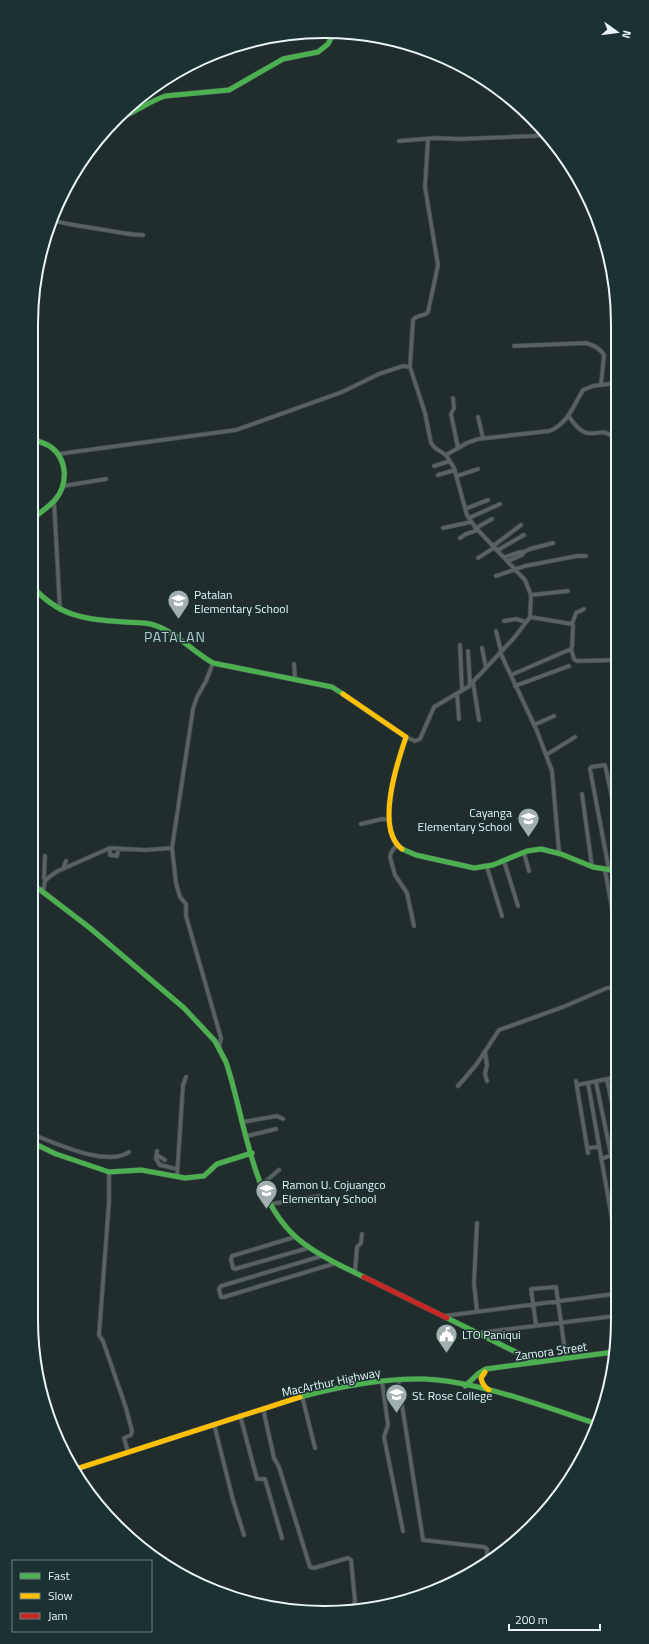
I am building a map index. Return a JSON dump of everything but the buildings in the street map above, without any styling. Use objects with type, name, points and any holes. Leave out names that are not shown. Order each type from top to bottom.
[{"type":"main road","points":[[130,114],[156,99],[165,96],[181,93],[229,90],[283,59],[318,52],[328,44],[331,38]]},
{"type":"main road","points":[[38,441],[46,444],[58,454],[65,472],[62,486],[54,501],[38,514]]},
{"type":"main road","points":[[38,592],[60,610],[77,616],[93,620],[154,625],[204,659],[213,663],[295,679],[336,689],[388,724],[406,738],[394,776],[390,820],[390,829],[397,844],[406,851],[418,856],[462,865],[487,867],[524,853],[542,849],[559,852],[592,867],[611,870]]},
{"type":"main road","points":[[38,890],[83,921],[146,975],[200,1023],[219,1048],[232,1078],[261,1185],[270,1204],[286,1228],[295,1237],[308,1248],[322,1256],[536,1362]]},
{"type":"main road","points":[[38,1145],[56,1154],[109,1172],[140,1170],[177,1177],[198,1178],[204,1176],[217,1164],[252,1153]]},
{"type":"main road","name":"Zamora Street","points":[[486,1370],[609,1353]]},
{"type":"main road","points":[[468,1386],[486,1370]]},
{"type":"main road","points":[[486,1370],[481,1378],[482,1384],[486,1388],[498,1394]]},
{"type":"main road","name":"MacArthur Highway","points":[[79,1468],[302,1396],[341,1387],[398,1379],[437,1380],[468,1386],[592,1422]]},
{"type":"street","points":[[399,141],[434,138],[455,139],[539,135]]},
{"type":"street","points":[[406,738],[415,741],[420,739],[432,709],[462,691],[501,652],[530,617],[531,595],[528,585],[517,570],[470,520],[465,509],[455,470],[446,455],[434,448],[431,443],[425,413],[410,368],[413,320],[416,316],[425,315],[428,312],[438,269],[425,187],[428,139]]},
{"type":"street","points":[[57,222],[68,225],[118,233],[143,235]]},
{"type":"street","points":[[514,346],[586,343],[597,347],[604,355],[601,385]]},
{"type":"street","points":[[58,454],[236,430],[342,392],[379,374],[403,366],[410,368]]},
{"type":"street","points":[[446,455],[467,443],[483,438],[549,431],[555,429],[568,416],[583,390],[611,384]]},
{"type":"street","points":[[453,398],[454,408],[451,414],[458,448]]},
{"type":"street","points":[[568,416],[582,431],[588,433],[605,432],[611,436]]},
{"type":"street","points":[[478,417],[483,438]]},
{"type":"street","points":[[434,466],[450,461]]},
{"type":"street","points":[[457,476],[478,469]]},
{"type":"street","points":[[438,475],[455,470]]},
{"type":"street","points":[[62,486],[106,479]]},
{"type":"street","points":[[465,509],[488,500]]},
{"type":"street","points":[[54,501],[60,610]]},
{"type":"street","points":[[443,528],[470,520],[500,504]]},
{"type":"street","points":[[460,538],[492,520]]},
{"type":"street","points":[[495,548],[521,525]]},
{"type":"street","points":[[478,558],[495,548],[524,535]]},
{"type":"street","points":[[504,557],[553,543]]},
{"type":"street","points":[[508,561],[522,555],[524,552]]},
{"type":"street","points":[[496,576],[541,562],[586,556]]},
{"type":"street","points":[[531,595],[568,591]]},
{"type":"street","points":[[584,609],[576,613],[572,624],[571,649],[574,659],[577,661],[611,660]]},
{"type":"street","points":[[530,617],[572,624]]},
{"type":"street","points":[[504,621],[516,619],[526,622]]},
{"type":"street","points":[[496,631],[501,652],[534,725],[552,773],[559,852]]},
{"type":"street","points":[[460,645],[462,691]]},
{"type":"street","points":[[482,648],[486,668]]},
{"type":"street","points":[[511,675],[571,649]]},
{"type":"street","points":[[468,651],[471,683],[479,720]]},
{"type":"street","points":[[213,663],[193,709],[172,848],[176,883],[180,896],[186,904],[186,916],[221,1038],[219,1048]]},
{"type":"street","points":[[294,664],[295,679]]},
{"type":"street","points":[[516,686],[569,666]]},
{"type":"street","points":[[457,694],[459,719]]},
{"type":"street","points":[[534,725],[554,716]]},
{"type":"street","points":[[546,755],[575,737]]},
{"type":"street","points":[[611,792],[605,765],[591,768],[611,896]]},
{"type":"street","points":[[582,794],[592,867]]},
{"type":"street","points":[[361,824],[378,819],[390,820]]},
{"type":"street","points":[[397,844],[390,857],[395,875],[407,893],[414,926]]},
{"type":"street","points":[[46,880],[63,869],[110,848],[145,850],[172,848]]},
{"type":"street","points":[[110,848],[110,855],[114,856],[117,856],[118,849]]},
{"type":"street","points":[[524,853],[529,871]]},
{"type":"street","points":[[43,892],[46,880],[44,878],[45,856]]},
{"type":"street","points":[[63,869],[66,861]]},
{"type":"street","points":[[504,861],[518,906]]},
{"type":"street","points":[[487,867],[502,916]]},
{"type":"street","points":[[458,1086],[473,1069],[497,1033],[502,1029],[563,1008],[611,988]]},
{"type":"street","points":[[485,1052],[487,1065],[485,1074],[487,1081]]},
{"type":"street","points":[[177,1177],[183,1085],[186,1077]]},
{"type":"street","points":[[577,1085],[611,1079]]},
{"type":"street","points":[[607,1080],[611,1098]]},
{"type":"street","points":[[576,1081],[588,1151],[598,1147]]},
{"type":"street","points":[[596,1082],[611,1142]]},
{"type":"street","points":[[588,1083],[611,1215]]},
{"type":"street","points":[[243,1122],[277,1116],[283,1119]]},
{"type":"street","points":[[247,1136],[276,1128]]},
{"type":"street","points":[[38,1137],[70,1150],[112,1158],[119,1157],[129,1152]]},
{"type":"street","points":[[68,1158],[70,1150]]},
{"type":"street","points":[[165,1160],[157,1153],[156,1159],[160,1165],[177,1168]]},
{"type":"street","points":[[601,1159],[611,1155]]},
{"type":"street","points":[[261,1185],[279,1170]]},
{"type":"street","points":[[109,1172],[109,1202],[98,1335],[103,1341],[126,1408],[132,1431],[131,1435],[124,1437],[128,1452]]},
{"type":"street","points":[[270,1204],[319,1196]]},
{"type":"street","points":[[476,1223],[474,1284],[477,1311]]},
{"type":"street","points":[[355,1272],[358,1247],[361,1243],[362,1234]]},
{"type":"street","points":[[295,1237],[232,1256],[230,1259],[233,1268],[235,1269],[308,1248]]},
{"type":"street","points":[[322,1256],[221,1286],[219,1289],[221,1297],[336,1263]]},
{"type":"street","points":[[536,1325],[530,1291],[531,1288],[556,1287],[566,1358]]},
{"type":"street","points":[[443,1316],[611,1294]]},
{"type":"street","points":[[477,1333],[611,1316]]},
{"type":"street","points":[[398,1379],[423,1540],[484,1547],[486,1549],[486,1556]]},
{"type":"street","points":[[382,1381],[388,1425],[384,1437],[403,1531]]},
{"type":"street","points":[[302,1396],[315,1448]]},
{"type":"street","points":[[263,1408],[274,1458],[279,1467],[310,1567],[314,1568],[348,1558],[351,1560],[355,1604]]},
{"type":"street","points":[[240,1415],[257,1479],[265,1480],[282,1538]]},
{"type":"street","points":[[214,1424],[233,1500],[244,1535]]},
{"type":"traffic: fast","points":[[133,112],[165,96],[229,90],[283,59],[318,52],[328,44],[331,38]]},
{"type":"traffic: fast","points":[[38,441],[46,444],[57,452],[61,459],[64,473],[64,480],[59,494],[49,506],[38,515]]},
{"type":"traffic: fast","points":[[38,593],[52,604],[73,614],[97,619],[143,623],[162,628],[170,632],[213,663],[332,687],[343,694]]},
{"type":"traffic: fast","points":[[402,849],[416,855],[474,868],[493,865],[527,851],[541,849],[561,854],[593,867],[611,870]]},
{"type":"traffic: fast","points":[[38,889],[90,928],[184,1008],[215,1041],[226,1062],[252,1160],[271,1206],[285,1226],[303,1243],[340,1266],[364,1277]]},
{"type":"traffic: fast","points":[[38,1145],[56,1154],[109,1172],[141,1170],[185,1178],[204,1176],[217,1164],[252,1153]]},
{"type":"traffic: fast","points":[[447,1318],[536,1362]]},
{"type":"traffic: fast","points":[[465,1386],[479,1373],[486,1369],[609,1353]]},
{"type":"traffic: fast","points":[[300,1397],[331,1389],[377,1381],[424,1379],[466,1384],[511,1396],[592,1422]]},
{"type":"traffic: slow","points":[[343,694],[406,737],[390,795],[389,812],[390,827],[394,840],[402,849]]},
{"type":"traffic: slow","points":[[485,1372],[481,1378],[482,1382],[489,1390]]},
{"type":"traffic: slow","points":[[79,1468],[300,1397]]},
{"type":"traffic: jam","points":[[364,1277],[447,1318]]},
{"type":"place","name":"Patalan Elementary School","points":[[178,620]]},
{"type":"place","name":"Cayanga Elementary School","points":[[528,838]]},
{"type":"place","name":"Ramon U. Cojuangco Elementary School","points":[[266,1210]]},
{"type":"place","name":"LTO Paniqui","points":[[447,1354]]},
{"type":"place","name":"St. Rose College","points":[[396,1414]]},
{"type":"district","name":"PATALAN","points":[[175,636]]}]
